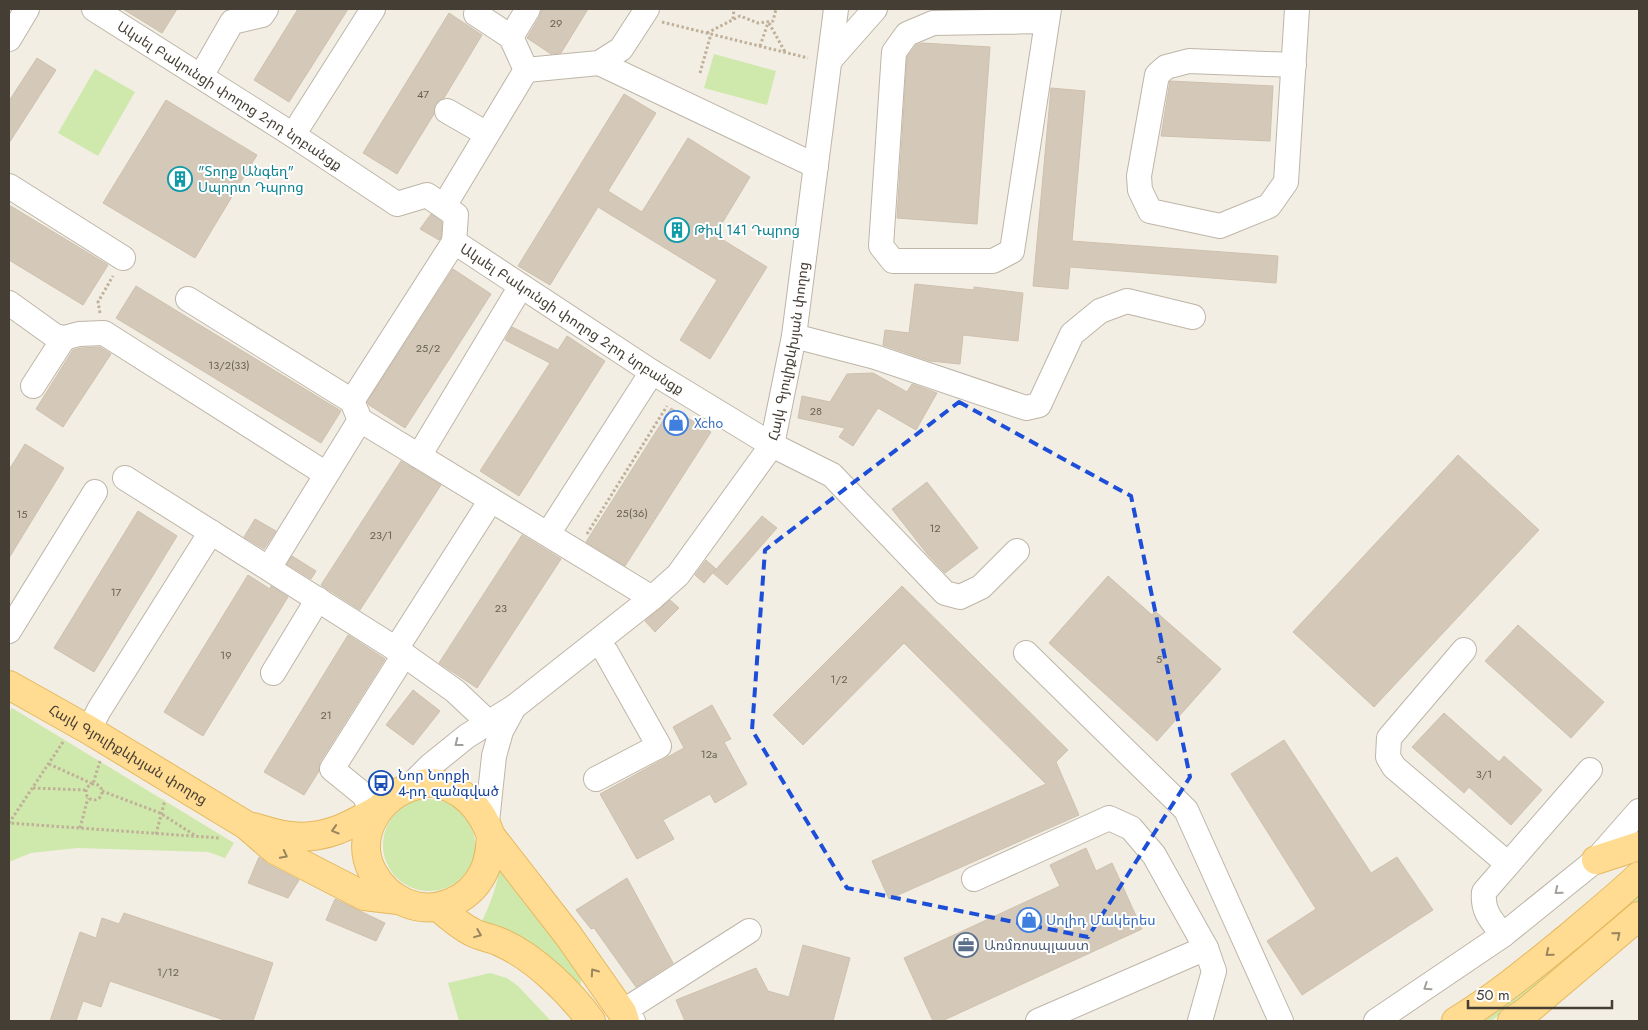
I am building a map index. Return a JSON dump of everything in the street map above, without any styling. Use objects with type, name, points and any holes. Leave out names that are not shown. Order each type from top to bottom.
[{"type":"main road","name":"Հայկ Գյուլիքևխյան փողոց","points":[[9,685],[78,733],[246,825],[275,850],[364,896],[398,900]]},
{"type":"main road","points":[[489,829],[489,858],[477,884],[454,902],[438,908],[412,906],[398,900],[386,891],[370,867],[366,852],[367,837],[376,810],[392,796],[409,787],[431,782],[454,789],[468,798],[479,810],[489,829],[568,935],[626,1018]]},
{"type":"main road","name":"Հայկ Գյուլիքևխյան փողոց","points":[[246,825],[290,836],[311,836],[338,831],[376,810]]},
{"type":"main road","points":[[1596,860],[1639,846]]},
{"type":"main road","points":[[1456,1021],[1477,1008],[1548,955],[1622,893],[1639,876]]},
{"type":"main road","points":[[438,908],[473,932],[502,943],[532,961],[559,985],[591,1021]]},
{"type":"main road","points":[[1512,1021],[1528,1011],[1639,916]]},
{"type":"street","points":[[9,39],[27,9]]},
{"type":"street","points":[[201,76],[230,16],[262,15],[266,9]]},
{"type":"street","points":[[293,135],[373,9]]},
{"type":"street","points":[[479,9],[476,14],[511,37],[526,70]]},
{"type":"street","points":[[511,37],[528,9]]},
{"type":"street","name":"Հայկ Գյուլիքևխյան փողոց","points":[[409,787],[431,765],[488,722],[514,707],[652,598],[678,575],[772,445],[794,336],[816,166],[819,59],[836,9]]},
{"type":"street","points":[[819,59],[875,9]]},
{"type":"street","points":[[1294,64],[1189,61],[1166,68],[1157,75],[1139,176],[1140,190],[1150,211],[1220,226],[1269,206],[1286,182],[1298,9]]},
{"type":"street","name":"Ակսել Բակունցի փողոց 2-րդ նրբանցք","points":[[98,10],[397,204],[427,194],[456,215],[454,242],[652,372],[772,445],[832,475],[945,593],[960,597],[981,587],[1017,551]]},
{"type":"street","points":[[526,70],[599,63],[620,49],[643,12]]},
{"type":"street","points":[[1048,15],[1012,251],[993,261],[893,262],[881,246],[894,52],[907,34],[933,24],[1048,15]]},
{"type":"street","points":[[599,63],[816,166]]},
{"type":"street","points":[[444,206],[526,70]]},
{"type":"street","points":[[447,111],[487,134]]},
{"type":"street","points":[[9,186],[124,258]]},
{"type":"street","points":[[269,568],[326,474],[356,410],[454,242]]},
{"type":"street","points":[[420,456],[521,286]]},
{"type":"street","points":[[188,299],[356,410],[420,456],[652,598]]},
{"type":"street","points":[[794,336],[874,357],[1026,408],[1039,405],[1072,334],[1100,311],[1126,300],[1193,317]]},
{"type":"street","points":[[9,303],[55,336],[64,338],[79,334],[104,334],[326,474]]},
{"type":"street","points":[[33,386],[64,338]]},
{"type":"street","points":[[548,534],[652,372]]},
{"type":"street","points":[[124,478],[400,652],[455,691],[488,722]]},
{"type":"street","points":[[9,631],[95,492]]},
{"type":"street","points":[[376,810],[364,795],[332,769],[491,500]]},
{"type":"street","points":[[78,733],[99,710],[211,532]]},
{"type":"street","points":[[273,673],[318,599]]},
{"type":"street","points":[[596,643],[606,652],[659,746],[596,779]]},
{"type":"street","points":[[1464,650],[1388,738],[1388,757],[1394,767],[1508,864]]},
{"type":"street","points":[[1026,653],[1186,810],[1281,1021]]},
{"type":"street","name":"Հայկ Գյուլիքևխյան փողոց","points":[[489,829],[494,756],[501,731],[514,707]]},
{"type":"street","points":[[1503,935],[1486,914],[1483,902],[1484,892],[1590,770]]},
{"type":"street","points":[[1376,1021],[1503,935],[1596,860],[1639,811]]},
{"type":"street","points":[[974,879],[1109,818],[1131,828],[1154,855],[1206,948],[1214,971],[1200,1021]]},
{"type":"street","points":[[626,1018],[749,931]]},
{"type":"street","points":[[1038,1021],[1206,948]]},
{"type":"path","points":[[733,19],[734,9]]},
{"type":"path","points":[[700,73],[709,33],[740,16],[758,23],[773,21],[776,9]]},
{"type":"path","points":[[643,12],[709,33],[785,53],[819,59]]},
{"type":"path","points":[[760,46],[768,22]]},
{"type":"path","points":[[768,22],[785,53]]},
{"type":"path","points":[[104,334],[98,302],[124,258]]},
{"type":"path","points":[[576,552],[679,388]]},
{"type":"path","points":[[78,733],[48,764],[10,823],[222,838]]},
{"type":"path","points":[[85,790],[93,784],[101,756]]},
{"type":"path","points":[[48,764],[100,787],[102,791],[160,812],[196,836]]},
{"type":"path","points":[[33,788],[85,790]]},
{"type":"path","points":[[80,828],[88,798],[85,790]]},
{"type":"path","points":[[88,798],[96,800],[100,797],[102,791]]},
{"type":"path","points":[[156,834],[160,812],[166,796]]},
{"type":"highlighted area","points":[[959,402],[1131,496],[1190,777],[1088,937],[847,888],[752,730],[765,550]]},
{"type":"green space","points":[[714,54],[776,71],[767,105],[704,88]]},
{"type":"green space","points":[[95,69],[135,92],[98,156],[58,133]]},
{"type":"green space","points":[[12,708],[234,843],[225,858],[208,852],[77,848],[31,853],[9,862],[9,712]]},
{"type":"green space","points":[[429,799],[446,803],[461,813],[471,828],[475,845],[471,862],[461,877],[446,887],[429,891],[412,887],[397,877],[387,862],[383,845],[387,828],[397,813],[412,803]]},
{"type":"green space","points":[[500,864],[582,975],[580,988],[501,928],[482,921],[494,893]]},
{"type":"green space","points":[[1639,886],[1639,902],[1542,985],[1491,1021],[1472,1021]]},
{"type":"green space","points":[[490,973],[507,978],[518,986],[551,1021],[459,1021],[448,983]]},
{"type":"building","points":[[123,9],[177,9],[162,33]]},
{"type":"building","points":[[298,9],[348,9],[289,102],[254,80]]},
{"type":"building","points":[[542,9],[588,9],[561,53],[551,54],[527,38]]},
{"type":"building","points":[[449,13],[482,35],[444,98],[435,104],[434,114],[397,174],[363,153]]},
{"type":"building","points":[[922,43],[990,47],[977,224],[897,218],[907,57],[916,45]]},
{"type":"building","points":[[37,58],[56,70],[9,143],[9,101]]},
{"type":"building","points":[[1170,81],[1273,86],[1270,141],[1161,136]]},
{"type":"building","points":[[1051,88],[1085,91],[1072,241],[1278,256],[1276,283],[1070,267],[1068,289],[1033,286]]},
{"type":"building","name":"Թիվ 141 Դպրոց","points":[[624,94],[656,113],[608,191],[642,212],[688,138],[750,177],[715,235],[767,267],[710,359],[680,340],[717,280],[598,207],[550,285],[518,266]]},
{"type":"building","name":"\"Տորք Անգեղ\" Սպորտ Դպրոց","points":[[166,100],[257,155],[195,258],[103,203]]},
{"type":"building","points":[[9,205],[108,265],[83,305],[9,260]]},
{"type":"building","points":[[431,214],[442,222],[441,238],[439,240],[420,229]]},
{"type":"building","points":[[453,269],[491,294],[405,428],[367,402]]},
{"type":"building","points":[[915,284],[974,290],[974,287],[1023,293],[1018,341],[963,335],[960,364],[930,361],[883,345],[885,330],[909,333]]},
{"type":"building","points":[[136,286],[341,411],[321,443],[116,318]]},
{"type":"building","points":[[512,327],[558,350],[567,336],[605,361],[519,496],[480,471],[550,363],[505,340]]},
{"type":"building","points":[[100,347],[111,354],[63,427],[36,409],[73,350]]},
{"type":"building","points":[[873,373],[907,392],[912,384],[937,393],[916,430],[878,408],[853,446],[839,437],[845,428],[798,418],[802,396],[830,402],[847,374]]},
{"type":"building","points":[[671,408],[711,432],[625,566],[586,542]]},
{"type":"building","points":[[25,444],[64,468],[9,558],[9,470]]},
{"type":"building","points":[[1458,455],[1539,530],[1374,707],[1293,632]]},
{"type":"building","points":[[401,461],[441,485],[360,610],[321,585]]},
{"type":"building","points":[[927,482],[978,548],[945,573],[928,555],[892,509]]},
{"type":"building","points":[[138,511],[177,536],[94,672],[54,648]]},
{"type":"building","points":[[762,516],[777,528],[727,585],[713,573]]},
{"type":"building","points":[[255,519],[276,531],[264,549],[244,537]]},
{"type":"building","points":[[522,535],[561,559],[477,688],[439,663]]},
{"type":"building","points":[[292,556],[316,571],[311,579],[287,564]]},
{"type":"building","points":[[706,560],[716,569],[704,583],[695,575]]},
{"type":"building","points":[[248,575],[270,589],[271,586],[288,597],[203,736],[164,712]]},
{"type":"building","points":[[1108,576],[1152,615],[1155,611],[1221,669],[1157,741],[1049,643]]},
{"type":"building","points":[[902,586],[1068,750],[1056,762],[1079,815],[889,899],[872,861],[1046,784],[904,643],[803,745],[773,715]]},
{"type":"building","points":[[670,600],[679,608],[655,632],[645,621]]},
{"type":"building","points":[[1518,625],[1604,702],[1571,738],[1485,661]]},
{"type":"building","points":[[348,635],[385,659],[320,762],[319,771],[304,795],[264,772]]},
{"type":"building","points":[[413,690],[440,711],[413,745],[386,725]]},
{"type":"building","points":[[712,705],[731,739],[724,742],[747,784],[715,803],[710,794],[663,820],[674,839],[637,859],[600,794],[684,748],[673,727]]},
{"type":"building","points":[[1444,713],[1499,762],[1504,756],[1542,790],[1511,825],[1469,787],[1464,793],[1412,747]]},
{"type":"building","points":[[1284,740],[1371,873],[1397,857],[1433,910],[1302,995],[1267,941],[1316,909],[1231,774]]},
{"type":"building","points":[[1086,848],[1096,871],[1112,863],[1142,929],[942,1021],[933,1021],[904,958],[1060,886],[1050,865]]},
{"type":"building","points":[[259,857],[268,864],[299,880],[288,898],[248,883]]},
{"type":"building","points":[[627,878],[673,963],[636,987],[594,928],[591,929],[576,910]]},
{"type":"building","points":[[335,899],[385,923],[376,941],[326,920]]},
{"type":"building","points":[[124,913],[273,963],[253,1021],[227,1021],[110,981],[101,1007],[83,1001],[76,1021],[50,1021],[80,932],[96,938],[102,918],[119,924]]},
{"type":"building","points":[[803,945],[850,958],[833,1021],[685,1021],[676,1000],[756,968],[768,991],[789,997]]},
{"type":"place","name":"\"Տորք Անգեղ\" Սպորտ Դպրոց","points":[[180,179]]},
{"type":"place","name":"Թիվ 141 Դպրոց","points":[[677,230]]},
{"type":"place","name":"Xcho","points":[[676,423]]},
{"type":"place","name":"Նոր Նորքի 4-րդ զանգված","points":[[381,783]]},
{"type":"place","name":"Սոլիդ Մակերես","points":[[1029,920]]},
{"type":"place","name":"Առմռոսպլաստ","points":[[966,945]]}]
